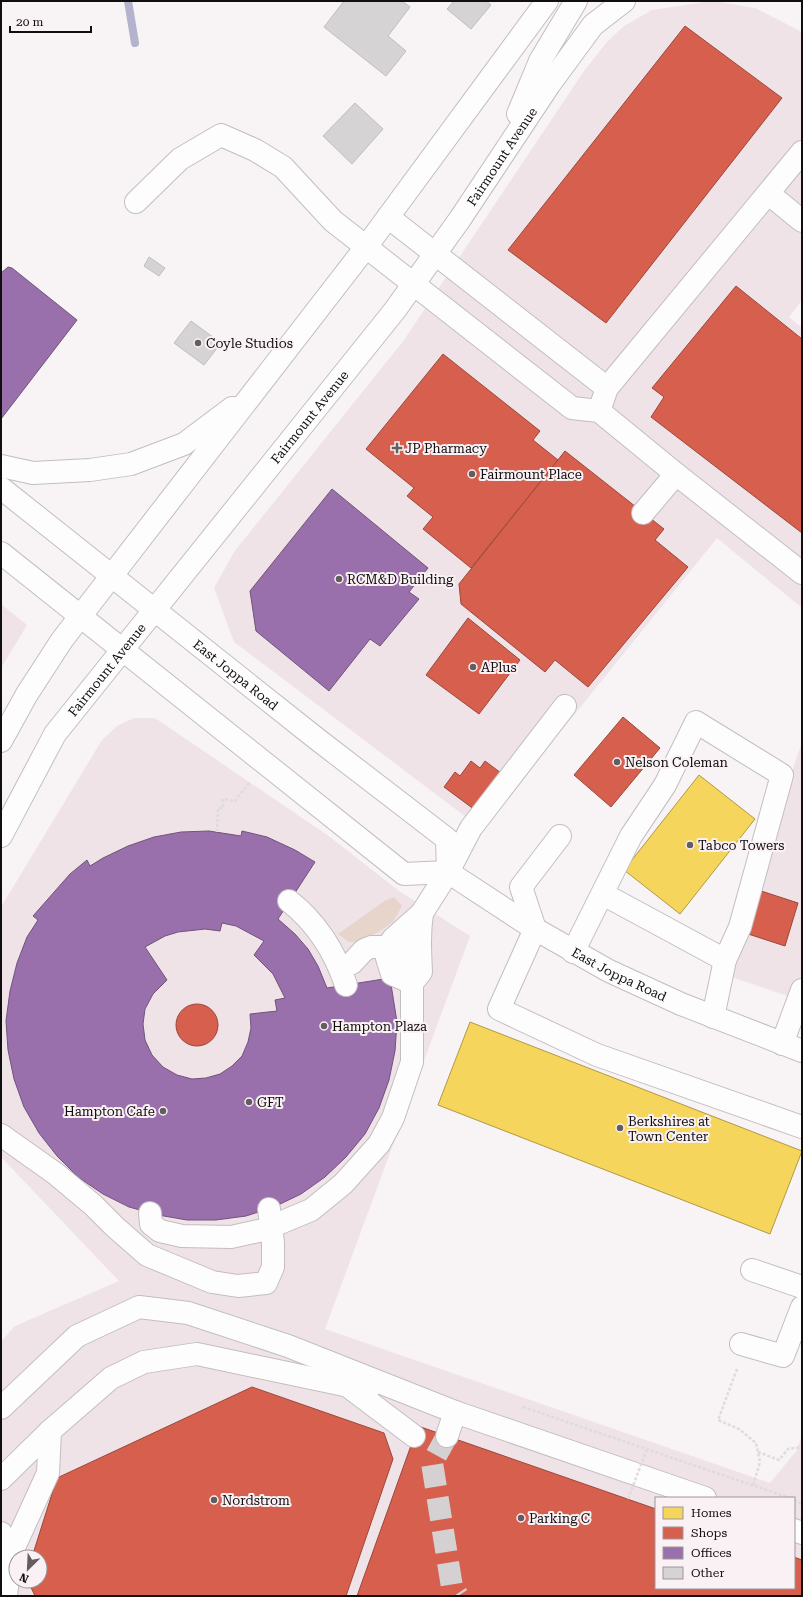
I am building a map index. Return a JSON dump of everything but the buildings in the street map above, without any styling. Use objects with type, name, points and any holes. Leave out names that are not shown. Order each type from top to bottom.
[{"type":"main road","points":[[1,741],[47,662],[80,616],[112,577],[366,247],[547,1]]},
{"type":"main road","points":[[498,163],[540,61],[576,1]]},
{"type":"main road","name":"Fairmount Avenue","points":[[1,836],[55,734],[413,285],[498,163],[549,85],[593,24],[624,1]]},
{"type":"main road","points":[[136,202],[180,159],[222,135],[255,150],[283,167],[333,221],[572,408],[599,411],[676,474],[802,573]]},
{"type":"main road","points":[[599,411],[607,388],[769,194],[802,152]]},
{"type":"main road","points":[[769,194],[802,221]]},
{"type":"main road","points":[[388,217],[607,388]]},
{"type":"main road","points":[[1,466],[33,473],[90,470],[132,464],[184,444],[229,411],[283,355]]},
{"type":"main road","points":[[644,513],[676,474]]},
{"type":"main road","name":"East Joppa Road","points":[[1,488],[112,577],[447,839],[448,872],[573,952],[648,989],[713,1017],[792,1048]]},
{"type":"main road","points":[[1,553],[404,874],[448,872]]},
{"type":"main road","points":[[150,1213],[151,1224],[160,1231],[182,1236],[231,1237],[263,1230],[311,1210],[343,1184],[379,1144],[393,1118],[412,1062],[406,989],[392,974],[387,958],[387,947],[393,939],[422,913],[448,872],[471,828],[565,706]]},
{"type":"main road","points":[[573,952],[631,836],[666,785],[696,722],[782,775],[740,927],[725,960],[713,1017]]},
{"type":"main road","points":[[560,836],[520,887],[535,929],[499,1009],[597,1055],[802,1127]]},
{"type":"main road","points":[[603,894],[725,960]]},
{"type":"main road","points":[[289,901],[321,934],[343,977],[352,963],[364,950],[371,947],[387,947]]},
{"type":"main road","points":[[406,989],[421,972],[421,943],[419,936],[422,913]]},
{"type":"main road","points":[[792,1048],[802,990]]},
{"type":"main road","points":[[1,1135],[56,1174],[93,1205],[147,1255],[212,1282],[238,1286],[266,1283],[273,1267],[273,1243],[269,1209]]},
{"type":"main road","points":[[759,1272],[802,1287]]},
{"type":"main road","points":[[1,1408],[77,1336],[139,1307],[188,1314],[288,1346],[455,1412],[702,1497]]},
{"type":"main road","points":[[743,1345],[783,1356],[802,1308]]},
{"type":"main road","points":[[1,1479],[50,1431],[111,1378],[144,1362],[197,1354],[345,1384],[455,1412]]},
{"type":"main road","points":[[345,1384],[414,1436]]},
{"type":"main road","points":[[447,1436],[455,1412]]},
{"type":"main road","points":[[13,1549],[48,1472],[50,1431]]},
{"type":"main road","points":[[1,1533],[9,1549]]},
{"type":"main road","points":[[6,1596],[8,1579]]},
{"type":"path","points":[[216,832],[218,808],[223,808],[223,799],[235,800],[251,782]]},
{"type":"path","points":[[743,1345],[718,1420],[739,1429],[756,1443],[760,1462],[753,1486]]},
{"type":"path","points":[[758,1452],[779,1460],[788,1449],[802,1447]]},
{"type":"path","points":[[628,1499],[647,1449]]},
{"type":"shaded area","points":[[712,1],[755,8],[802,32],[802,300],[789,317],[802,328],[802,608],[717,538],[482,829],[234,642],[214,588],[234,552],[404,340],[584,71],[607,42],[624,26],[652,10]]},
{"type":"shaded area","points":[[1,604],[27,625],[1,668]]},
{"type":"shaded area","points":[[134,718],[155,718],[330,837],[399,891],[470,936],[325,1329],[770,1483],[797,1450],[802,1434],[802,1596],[1,1596],[1,1342],[15,1326],[119,1281],[1,1157],[1,907],[102,740],[117,726]]},
{"type":"shaded area","points":[[802,742],[802,1001],[723,974]]},
{"type":"shaded area","points":[[394,897],[402,906],[393,922],[377,933],[354,942],[349,942],[338,934],[386,900]]},
{"type":"waterway","points":[[128,1],[135,43]]},
{"type":"tunnel","points":[[447,1436],[432,1463],[452,1587],[458,1596]]},
{"type":"place","name":"Coyle Studios","points":[[198,343]]},
{"type":"place","name":"JP Pharmacy","points":[[397,448]]},
{"type":"place","name":"Fairmount Place","points":[[472,474]]},
{"type":"place","name":"RCM&D Building","points":[[339,579]]},
{"type":"place","name":"APlus","points":[[473,667]]},
{"type":"place","name":"Nelson Coleman","points":[[617,762]]},
{"type":"place","name":"Tabco Towers","points":[[690,845]]},
{"type":"place","name":"Hampton Plaza","points":[[324,1026]]},
{"type":"place","name":"GFT","points":[[249,1102]]},
{"type":"place","name":"Hampton Cafe","points":[[163,1111]]},
{"type":"place","name":"Berkshires at Town Center","points":[[620,1128]]},
{"type":"place","name":"Nordstrom","points":[[214,1500]]},
{"type":"place","name":"Parking C","points":[[521,1518]]}]
